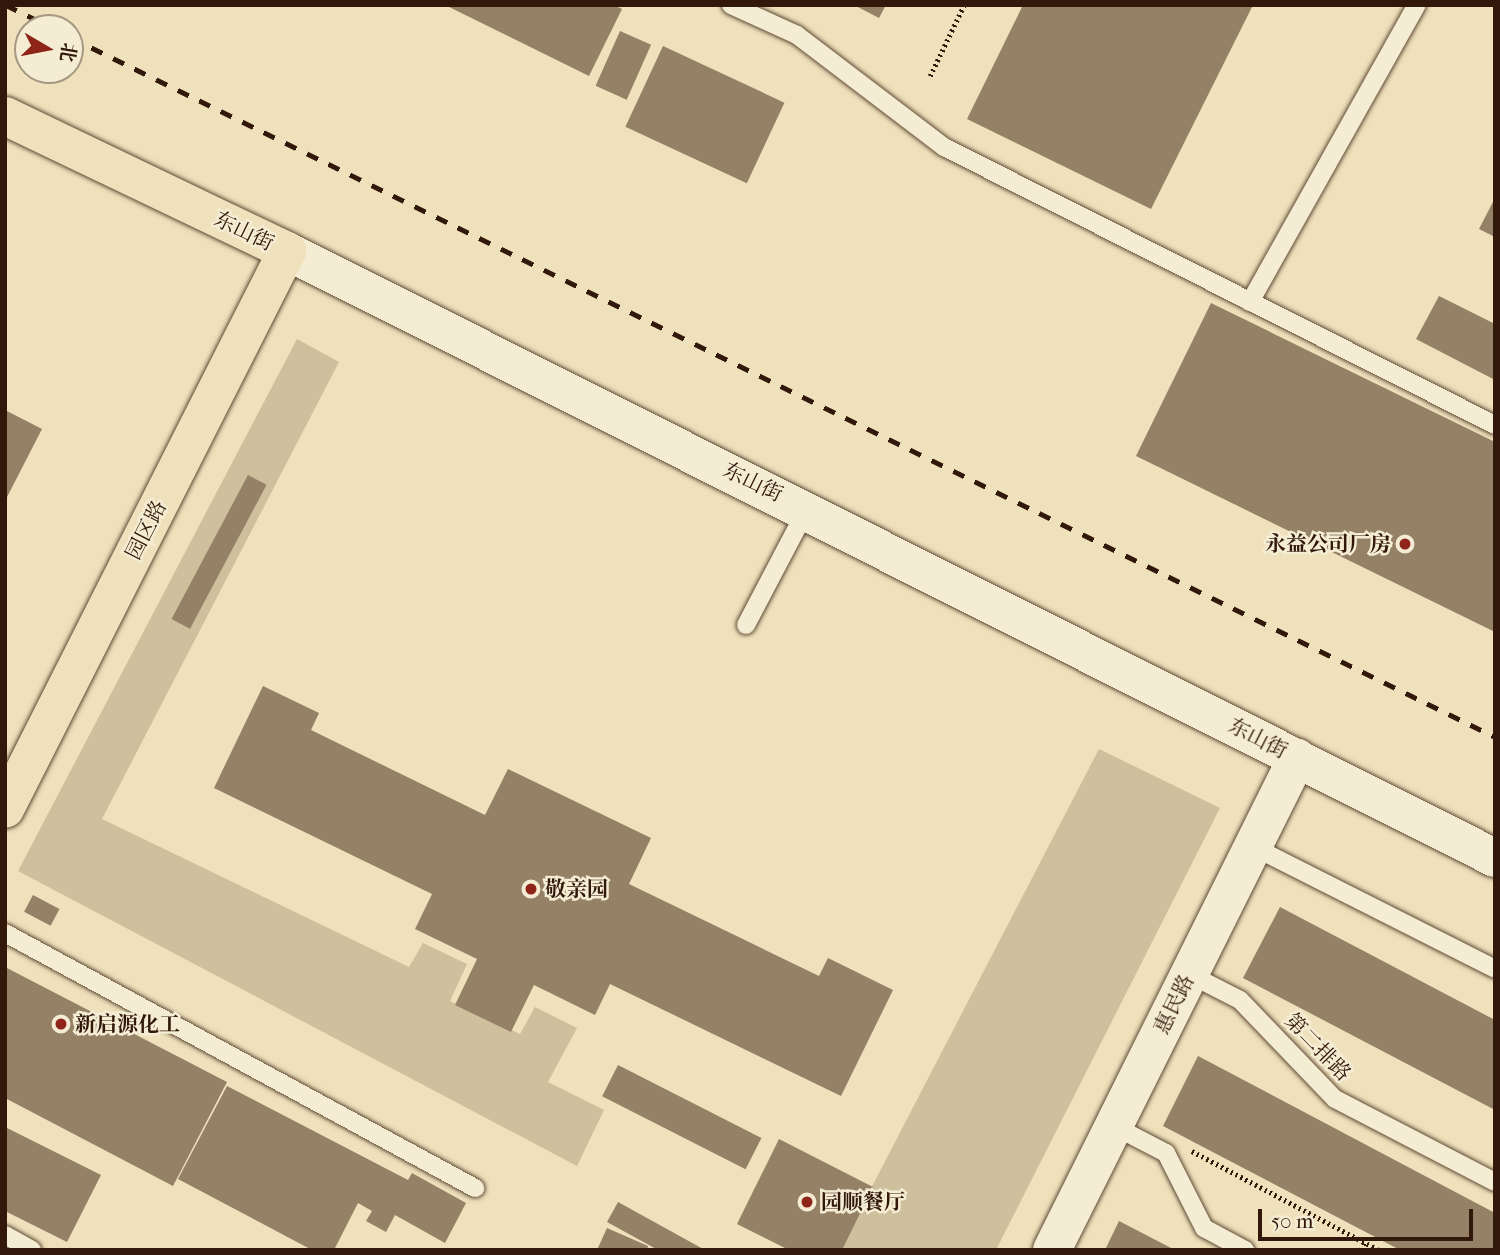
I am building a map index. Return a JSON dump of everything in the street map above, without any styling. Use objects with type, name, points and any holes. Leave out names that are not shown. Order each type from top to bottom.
[{"type":"highway","name":"东山街","points":[[5,117],[287,251]]},
{"type":"highway","name":"园区路","points":[[5,809],[287,251]]},
{"type":"main road","name":"东山街","points":[[287,251],[807,509],[1495,858]]},
{"type":"main road","name":"惠民路","points":[[1052,1250],[1297,758]]},
{"type":"lane","points":[[732,5],[797,35],[944,147],[1495,425]]},
{"type":"lane","points":[[1250,302],[1417,5]]},
{"type":"lane","points":[[746,625],[807,509]]},
{"type":"lane","points":[[1252,846],[1495,969]]},
{"type":"lane","points":[[5,933],[475,1188]]},
{"type":"lane","name":"第二排路","points":[[1189,974],[1240,1000],[1335,1099],[1495,1182]]},
{"type":"lane","points":[[1114,1126],[1166,1153],[1204,1228],[1245,1250]]},
{"type":"lane","points":[[5,1235],[32,1250]]},
{"type":"path","points":[[930,76],[964,5]]},
{"type":"path","points":[[1185,1148],[1379,1250]]},
{"type":"path","points":[[1361,1250],[1365,1242]]},
{"type":"shaded area","points":[[297,339],[339,362],[102,819],[409,967],[423,943],[467,964],[450,1001],[520,1034],[535,1007],[577,1028],[548,1082],[604,1110],[577,1166],[18,871]]},
{"type":"shaded area","points":[[1099,749],[1220,808],[996,1250],[839,1250]]},
{"type":"building","points":[[445,5],[614,5],[622,9],[589,76]]},
{"type":"building","points":[[854,5],[886,5],[879,18]]},
{"type":"building","points":[[1023,5],[1253,5],[1151,209],[967,119]]},
{"type":"building","points":[[620,31],[651,45],[627,100],[596,86]]},
{"type":"building","points":[[663,46],[784,103],[747,183],[625,127]]},
{"type":"building","points":[[1495,198],[1495,237],[1479,229]]},
{"type":"building","points":[[1439,296],[1495,324],[1495,380],[1416,339]]},
{"type":"building","name":"永益公司厂房","points":[[1211,303],[1495,442],[1495,632],[1136,456]]},
{"type":"building","points":[[5,410],[42,429],[5,501]]},
{"type":"building","points":[[248,475],[267,485],[190,629],[171,619]]},
{"type":"building","name":"敬亲园","points":[[263,686],[319,713],[311,730],[485,815],[508,769],[651,838],[629,884],[819,976],[828,958],[893,990],[841,1096],[610,984],[595,1015],[534,985],[511,1032],[455,1005],[477,959],[415,929],[432,894],[214,788]]},
{"type":"building","points":[[33,895],[59,909],[51,926],[24,912]]},
{"type":"building","points":[[1280,907],[1495,1020],[1495,1110],[1243,978]]},
{"type":"building","name":"新启源化工","points":[[5,967],[227,1082],[173,1186],[5,1098]]},
{"type":"building","points":[[1198,1056],[1495,1213],[1495,1250],[1400,1250],[1163,1126]]},
{"type":"building","points":[[618,1065],[761,1138],[746,1169],[602,1096]]},
{"type":"building","points":[[227,1086],[408,1180],[412,1173],[466,1203],[445,1243],[395,1215],[386,1232],[366,1221],[372,1211],[358,1203],[334,1250],[312,1250],[178,1179]]},
{"type":"building","points":[[5,1127],[101,1175],[67,1242],[5,1211]]},
{"type":"building","points":[[779,1139],[873,1187],[842,1250],[789,1250],[737,1224]]},
{"type":"building","points":[[618,1202],[705,1250],[658,1250],[607,1222]]},
{"type":"building","points":[[1119,1221],[1175,1250],[1105,1250]]},
{"type":"building","points":[[607,1228],[648,1246],[647,1250],[597,1250]]},
{"type":"railway","points":[[6,5],[24,14]]},
{"type":"railway","points":[[84,44],[1495,737]]},
{"type":"place","name":"永益公司厂房","points":[[1405,544]]},
{"type":"place","name":"敬亲园","points":[[531,889]]},
{"type":"place","name":"新启源化工","points":[[61,1024]]},
{"type":"place","name":"园顺餐厅","points":[[807,1202]]}]
